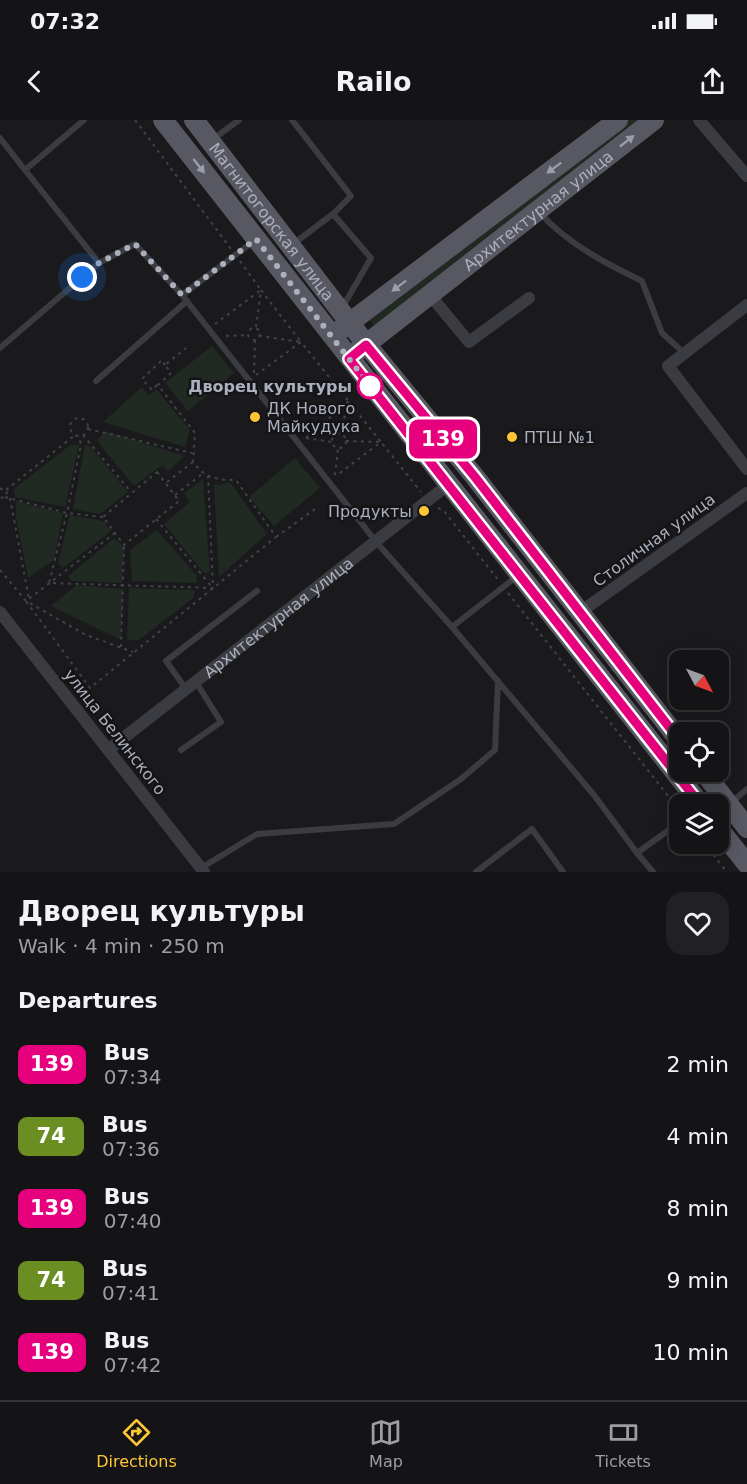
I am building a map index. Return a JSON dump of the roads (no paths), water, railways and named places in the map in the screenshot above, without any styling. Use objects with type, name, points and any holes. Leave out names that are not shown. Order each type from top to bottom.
[{"type":"main road","name":"Магнитогорская улица","points":[[163,120],[692,794]]},
{"type":"main road","name":"Магнитогорская улица","points":[[194,120],[292,245],[366,345],[475,477],[669,727]]},
{"type":"main road","name":"Архитектурная улица","points":[[345,317],[618,120]]},
{"type":"main road","name":"Архитектурная улица","points":[[366,345],[654,120]]},
{"type":"main road","points":[[332,336],[345,317]]},
{"type":"main road","points":[[349,359],[366,345]]},
{"type":"main road","points":[[712,782],[721,794]]},
{"type":"main road","points":[[729,804],[747,828]]},
{"type":"main road","points":[[729,842],[747,864]]},
{"type":"street","points":[[699,120],[747,176]]},
{"type":"street","points":[[430,295],[469,342],[529,298]]},
{"type":"street","points":[[747,305],[668,366],[747,469]]},
{"type":"street","name":"Архитектурная улица","points":[[108,750],[377,543],[449,484]]},
{"type":"street","name":"Столичная улица","points":[[579,613],[747,493]]},
{"type":"street","name":"улица Белинского","points":[[0,614],[202,870]]},
{"type":"lane","points":[[25,170],[84,120]]},
{"type":"lane","points":[[210,141],[239,120]]},
{"type":"lane","points":[[292,120],[351,196],[333,214],[292,245]]},
{"type":"lane","points":[[0,138],[99,263]]},
{"type":"lane","points":[[538,211],[557,232],[607,265],[642,281],[662,333],[684,354]]},
{"type":"lane","points":[[333,214],[371,258],[345,317]]},
{"type":"lane","points":[[182,295],[256,239]]},
{"type":"lane","points":[[0,348],[99,263],[135,244],[187,301],[377,543],[452,627],[594,795],[653,872]]},
{"type":"lane","points":[[96,381],[187,301]]},
{"type":"lane","points":[[452,627],[519,574]]},
{"type":"lane","points":[[181,750],[221,722],[191,685],[166,661],[257,591]]},
{"type":"lane","points":[[202,870],[257,834],[394,824],[461,779],[495,750],[498,681]]},
{"type":"lane","points":[[729,804],[747,789]]},
{"type":"lane","points":[[476,872],[532,829],[563,872]]},
{"type":"lane","points":[[637,853],[669,830]]},
{"type":"place","name":"Дворец культуры","points":[[370,386]]},
{"type":"place","name":"ДК Нового Майкудука","points":[[255,417]]},
{"type":"place","name":"ПТШ №1","points":[[512,437]]},
{"type":"place","name":"Продукты","points":[[424,511]]}]
